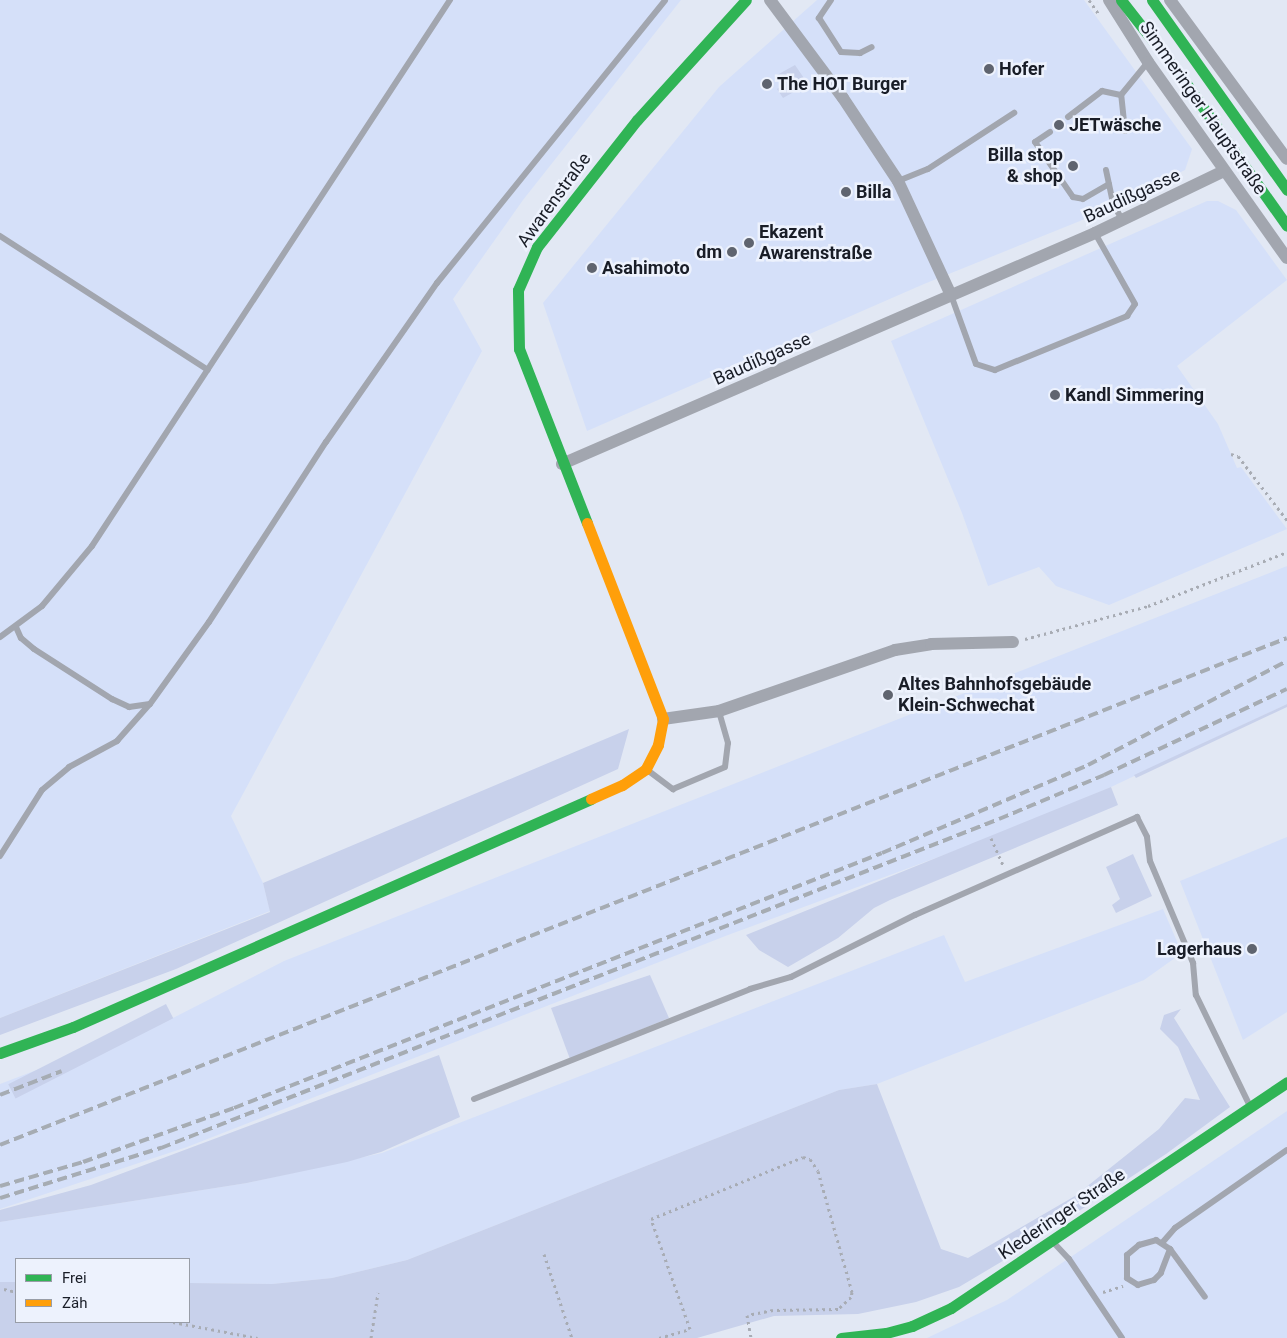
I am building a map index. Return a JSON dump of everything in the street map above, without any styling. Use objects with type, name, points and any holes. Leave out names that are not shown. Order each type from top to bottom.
[{"type":"street","name":"Awarenstraße","points":[[562,464],[520,349],[518,290],[537,248],[554,225],[637,120],[746,0]]},
{"type":"street","points":[[770,0],[843,98],[898,181],[951,295]]},
{"type":"street","name":"Simmeringer Hauptstraße","points":[[1109,0],[1148,62],[1224,172],[1287,258]]},
{"type":"street","name":"Simmeringer Hauptstraße","points":[[1121,0],[1202,106],[1287,226]]},
{"type":"street","name":"Simmeringer Hauptstraße","points":[[1152,0],[1287,190]]},
{"type":"street","name":"Simmeringer Hauptstraße","points":[[1170,0],[1287,159]]},
{"type":"street","name":"Baudißgasse","points":[[562,464],[1095,232],[1224,172]]},
{"type":"street","points":[[0,1053],[82,1023],[622,785],[646,769],[658,745],[663,719],[562,464]]},
{"type":"street","points":[[663,719],[719,711],[894,650],[930,644],[1013,642]]},
{"type":"street","name":"Klederinger Straße","points":[[841,1338],[886,1333],[920,1322],[951,1308],[1053,1242],[1287,1082]]},
{"type":"lane","points":[[0,637],[16,627],[63,585],[92,546],[450,0]]},
{"type":"lane","points":[[0,856],[42,790],[69,766],[117,741],[150,704],[209,622],[326,442],[437,283],[665,0]]},
{"type":"lane","points":[[831,0],[819,18],[841,52],[860,53],[872,47]]},
{"type":"lane","points":[[1125,131],[1121,95],[1148,62]]},
{"type":"lane","points":[[1068,117],[1102,91],[1121,95]]},
{"type":"lane","points":[[898,181],[928,169],[1014,113]]},
{"type":"lane","points":[[1050,132],[1035,142],[1073,197],[1083,199],[1109,184]]},
{"type":"lane","points":[[1106,170],[1113,203],[1122,220]]},
{"type":"lane","points":[[951,295],[976,364],[995,370],[1127,316],[1135,304],[1095,232]]},
{"type":"lane","points":[[0,236],[208,370]]},
{"type":"lane","points":[[16,627],[30,645],[112,699],[129,707],[150,704]]},
{"type":"lane","points":[[646,769],[673,789],[725,767],[728,743],[719,711]]},
{"type":"lane","points":[[474,1099],[750,990],[791,977],[915,915],[1138,817],[1147,837],[1150,861],[1193,963],[1196,995],[1250,1108]]},
{"type":"lane","points":[[1162,1243],[1175,1228],[1287,1150]]},
{"type":"lane","points":[[1170,1249],[1161,1273],[1154,1280],[1138,1285],[1130,1282],[1124,1270],[1127,1255],[1147,1242],[1156,1240],[1170,1249],[1205,1297]]},
{"type":"lane","points":[[1053,1242],[1122,1338]]},
{"type":"path","points":[[1230,454],[1238,456],[1287,520]]},
{"type":"path","points":[[1013,642],[1148,606],[1287,552]]},
{"type":"path","points":[[992,839],[998,852]]},
{"type":"path","points":[[659,1338],[690,1329],[651,1219],[803,1157],[810,1159],[818,1170],[852,1292],[851,1297],[838,1309],[773,1310],[747,1315],[751,1338]]},
{"type":"path","points":[[544,1254],[572,1338]]},
{"type":"path","points":[[1092,1294],[1118,1289],[1130,1282]]},
{"type":"path","points":[[4,1289],[15,1292]]},
{"type":"path","points":[[371,1338],[378,1293]]},
{"type":"path","points":[[178,1323],[258,1338]]},
{"type":"shaded area","points":[[0,0],[681,0],[523,200],[453,299],[482,351],[231,816],[263,883],[270,911],[0,1018]]},
{"type":"shaded area","points":[[817,0],[1084,0],[1192,149],[1185,170],[1080,221],[924,284],[587,431],[543,303],[719,87]]},
{"type":"shaded area","points":[[795,65],[808,84],[783,98],[777,89],[783,85],[777,75]]},
{"type":"shaded area","name":"Kandl Simmering","points":[[1207,201],[1218,201],[1236,210],[1287,280],[1177,366],[1218,424],[1237,468],[1241,467],[1287,529],[1109,605],[1056,586],[1039,567],[988,586],[962,513],[891,341]]},
{"type":"shaded area","points":[[1287,566],[1287,704],[1111,787],[1003,833],[728,935],[187,1147],[0,1209],[0,1084],[173,1018],[284,961]]},
{"type":"shaded area","points":[[1287,704],[1287,707],[1136,778],[1134,775]]},
{"type":"shaded area","points":[[629,729],[618,769],[176,969],[0,1035],[0,1018],[270,912],[263,883]]},
{"type":"shaded area","points":[[1111,787],[1118,805],[890,900],[874,908],[838,938],[788,967],[759,950],[746,935]]},
{"type":"shaded area","name":"Lagerhaus","points":[[1287,837],[1287,1012],[1243,1040],[1180,881]]},
{"type":"shaded area","points":[[1133,854],[1152,896],[1116,913],[1112,905],[1120,899],[1106,867]]},
{"type":"shaded area","points":[[1163,909],[1182,953],[1144,980],[877,1084],[839,1090],[407,1260],[332,1278],[272,1284],[190,1283],[190,1258],[15,1258],[15,1282],[0,1282],[0,1222],[247,1183],[382,1153],[944,935],[965,982]]},
{"type":"shaded area","points":[[650,975],[669,1018],[570,1059],[551,1008]]},
{"type":"shaded area","points":[[166,1004],[173,1018],[16,1099],[8,1084]]},
{"type":"shaded area","points":[[1181,1009],[1174,1018],[1230,1107],[1166,1154],[1001,1262],[959,1287],[916,1302],[858,1314],[774,1316],[697,1338],[0,1338],[0,1282],[15,1282],[15,1323],[190,1323],[190,1283],[272,1284],[332,1278],[407,1260],[839,1090],[877,1084],[941,1249],[968,1258],[1075,1196],[1159,1129],[1185,1098],[1200,1100],[1178,1047],[1160,1029],[1164,1015]]},
{"type":"shaded area","points":[[439,1055],[460,1117],[381,1152],[347,1162],[247,1183],[0,1222],[0,1210],[91,1185]]},
{"type":"shaded area","points":[[1287,1111],[1287,1338],[927,1338],[1007,1300]]},
{"type":"railway","points":[[0,1145],[1287,638]]},
{"type":"railway","points":[[0,1186],[83,1162],[234,1108],[882,853],[1088,765],[1287,661]]},
{"type":"railway","points":[[0,1198],[161,1148],[999,819],[1104,775],[1287,689]]},
{"type":"railway","points":[[0,1095],[62,1071]]},
{"type":"traffic: fast","points":[[587,523],[519,349],[518,290],[537,247],[637,120],[746,0]]},
{"type":"traffic: fast","points":[[1121,0],[1185,82],[1287,226]]},
{"type":"traffic: fast","points":[[1152,0],[1287,190]]},
{"type":"traffic: fast","points":[[0,1053],[73,1027],[591,799]]},
{"type":"traffic: fast","points":[[841,1338],[886,1333],[912,1326],[951,1308],[1287,1082]]},
{"type":"traffic: slow","points":[[587,523],[663,719],[658,745],[646,769],[622,785],[591,799]]},
{"type":"place","name":"Hofer","points":[[989,69]]},
{"type":"place","name":"The HOT Burger","points":[[767,84]]},
{"type":"place","name":"JETwäsche","points":[[1059,125]]},
{"type":"place","name":"Billa stop & shop","points":[[1073,166]]},
{"type":"place","name":"Billa","points":[[846,192]]},
{"type":"place","name":"Ekazent Awarenstraße","points":[[749,243]]},
{"type":"place","name":"dm","points":[[732,252]]},
{"type":"place","name":"Asahimoto","points":[[592,268]]},
{"type":"place","name":"Kandl Simmering","points":[[1055,395]]},
{"type":"place","name":"Altes Bahnhofsgebäude Klein-Schwechat","points":[[888,695]]},
{"type":"place","name":"Lagerhaus","points":[[1252,949]]}]
